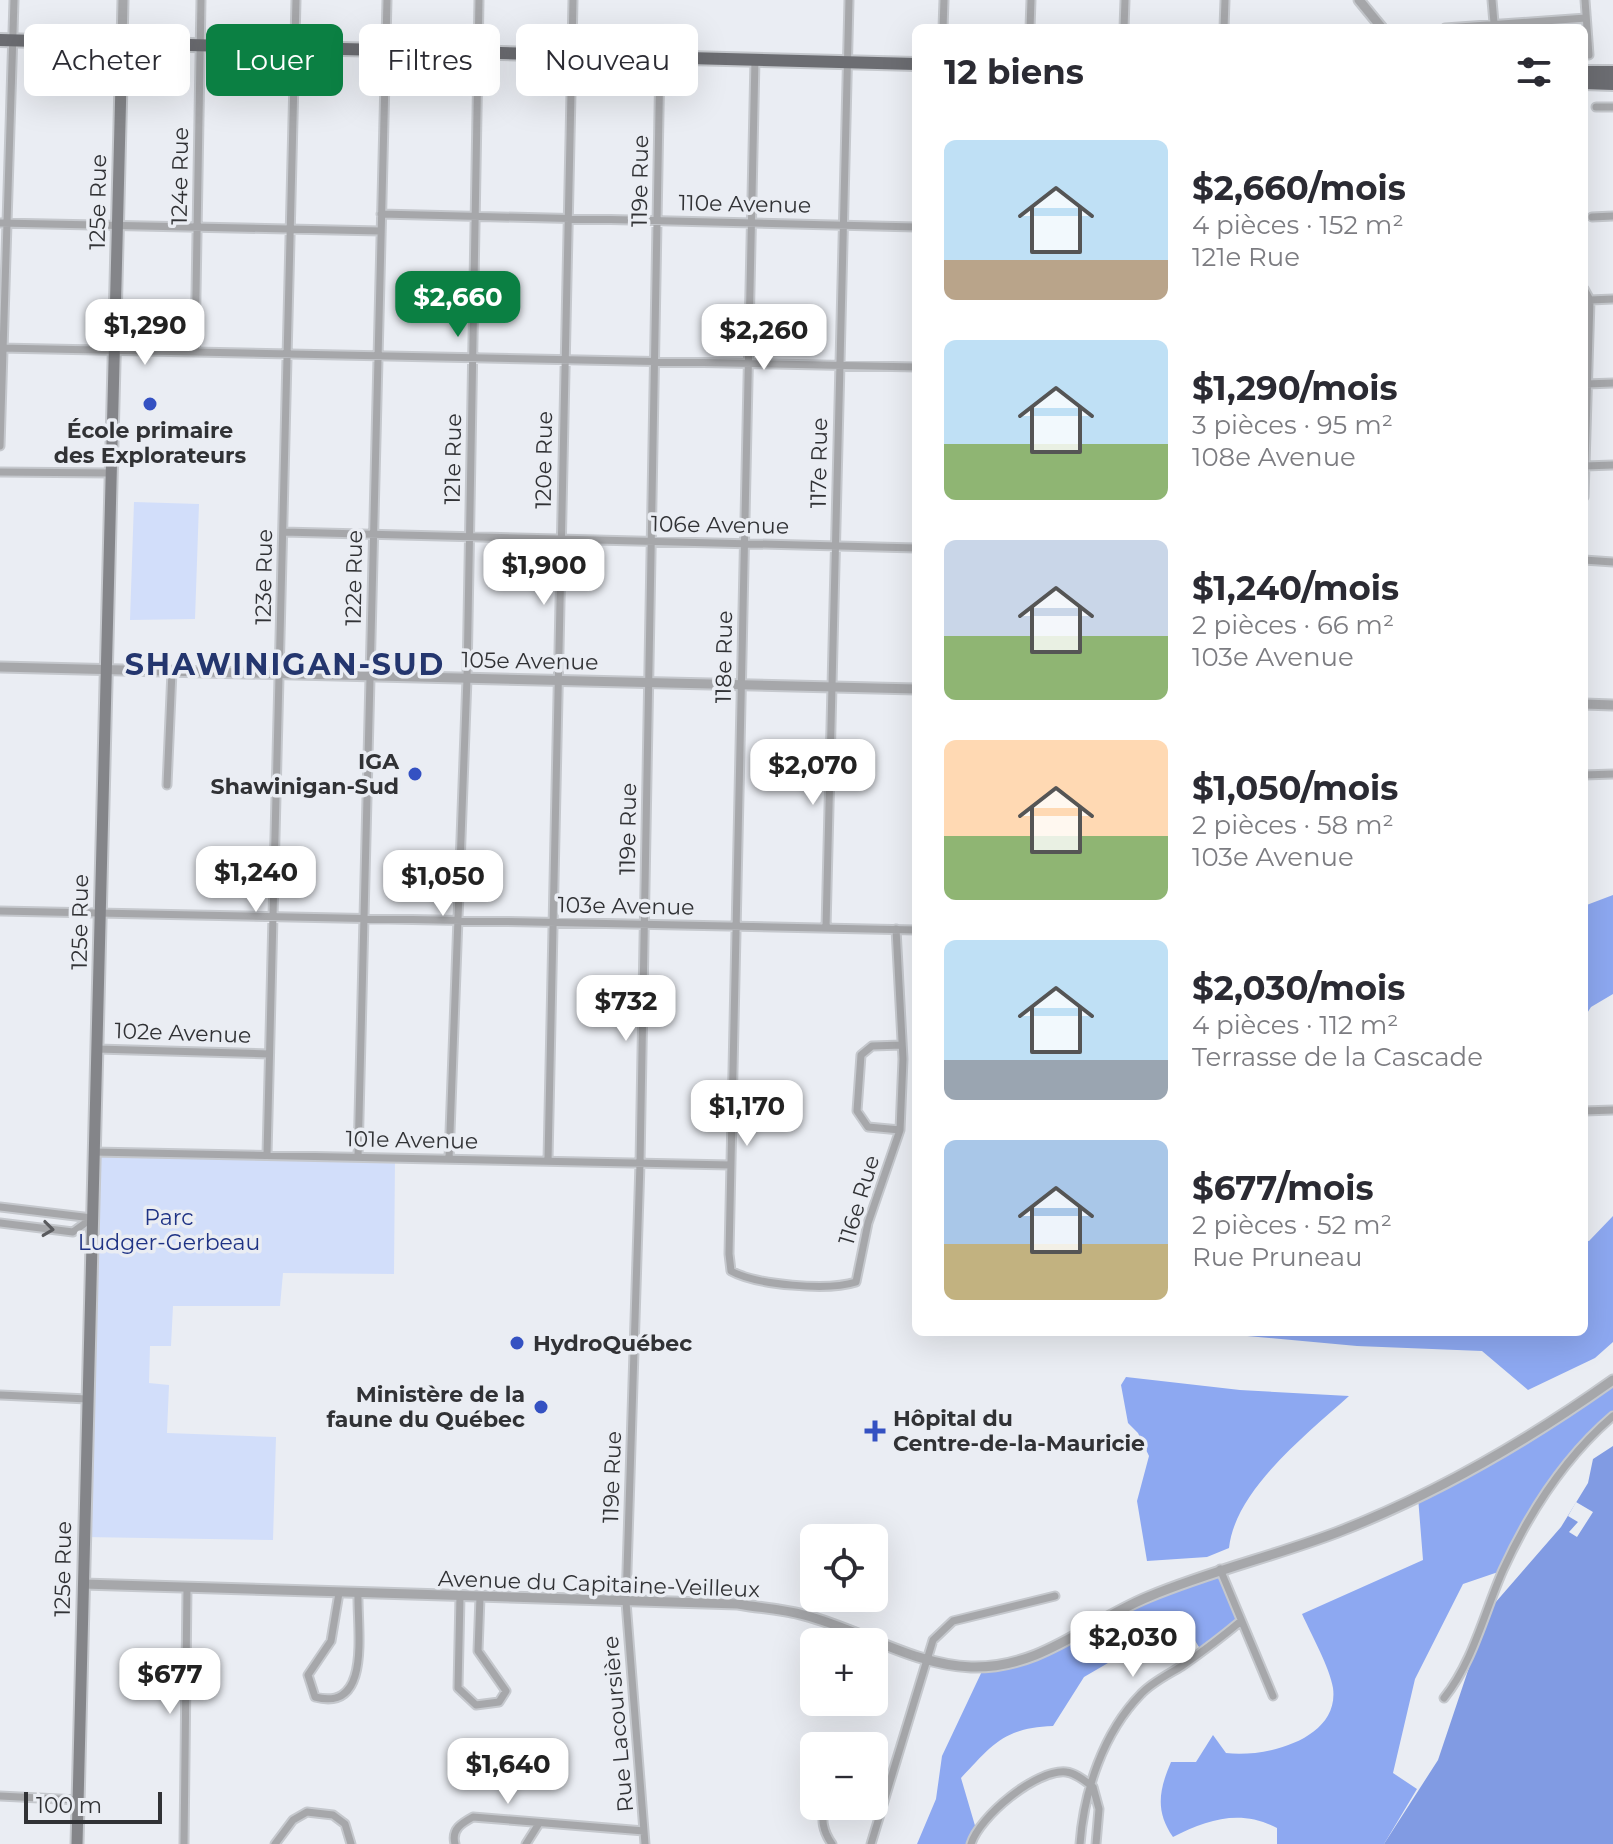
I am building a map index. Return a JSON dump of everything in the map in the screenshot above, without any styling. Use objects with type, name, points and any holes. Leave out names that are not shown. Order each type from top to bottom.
[{"type":"main road","points":[[190,45],[206,45]]},
{"type":"main road","points":[[698,58],[912,64]]},
{"type":"main road","points":[[1588,72],[1613,72]]},
{"type":"main road","points":[[1588,83],[1613,84]]},
{"type":"main road","name":"125e Rue","points":[[77,1844],[121,96]]},
{"type":"street","points":[[0,446],[7,40],[14,0]]},
{"type":"street","name":"125e Rue","points":[[122,24],[123,0]]},
{"type":"street","name":"124e Rue","points":[[195,352],[201,0]]},
{"type":"street","name":"123e Rue","points":[[295,24],[296,0]]},
{"type":"street","name":"122e Rue","points":[[387,0],[387,24]]},
{"type":"street","name":"121e Rue","points":[[479,0],[479,24]]},
{"type":"street","name":"120e Rue","points":[[572,24],[573,0]]},
{"type":"street","name":"117e Rue","points":[[826,928],[849,0]]},
{"type":"street","points":[[943,24],[944,0]]},
{"type":"street","points":[[1030,24],[1031,0]]},
{"type":"street","points":[[1124,24],[1125,0]]},
{"type":"street","points":[[1224,24],[1225,0]]},
{"type":"street","points":[[1359,0],[1379,24]]},
{"type":"street","points":[[1492,0],[1494,23]]},
{"type":"street","points":[[1585,0],[1586,24]]},
{"type":"street","points":[[1484,24],[1586,18]]},
{"type":"street","points":[[1588,43],[1589,55]]},
{"type":"street","name":"118e Rue","points":[[755,59],[731,1271],[745,1279],[840,1287],[856,1282]]},
{"type":"street","name":"123e Rue","points":[[267,1155],[293,96]]},
{"type":"street","name":"122e Rue","points":[[358,1157],[385,96]]},
{"type":"street","name":"121e Rue","points":[[449,1159],[467,678],[477,96]]},
{"type":"street","name":"120e Rue","points":[[548,1160],[570,96]]},
{"type":"street","name":"119e Rue","points":[[626,1602],[640,1163],[659,96]]},
{"type":"street","points":[[1596,107],[1613,107]]},
{"type":"street","name":"110e Avenue","points":[[381,214],[912,227]]},
{"type":"street","points":[[1592,217],[1613,216]]},
{"type":"street","points":[[4,223],[381,231]]},
{"type":"street","points":[[1588,296],[1588,342]]},
{"type":"street","points":[[1590,300],[1613,299]]},
{"type":"street","points":[[2,348],[912,367]]},
{"type":"street","points":[[1588,384],[1613,383]]},
{"type":"street","points":[[1588,466],[1613,465]]},
{"type":"street","points":[[0,472],[111,473]]},
{"type":"street","name":"106e Avenue","points":[[283,532],[912,548]]},
{"type":"street","points":[[1588,560],[1613,562]]},
{"type":"street","name":"105e Avenue","points":[[0,667],[912,689]]},
{"type":"street","points":[[167,785],[172,671]]},
{"type":"street","points":[[1588,704],[1613,705]]},
{"type":"street","points":[[1588,775],[1613,774]]},
{"type":"street","name":"103e Avenue","points":[[0,911],[912,930]]},
{"type":"street","name":"116e Rue","points":[[856,1282],[868,1223],[900,1130],[902,1045],[896,929]]},
{"type":"street","name":"116e Rue","points":[[900,1130],[868,1127],[857,1111],[861,1055],[872,1046],[902,1045]]},
{"type":"street","name":"102e Avenue","points":[[97,1049],[269,1054]]},
{"type":"street","points":[[1588,1111],[1613,1110]]},
{"type":"street","name":"101e Avenue","points":[[93,1152],[731,1165]]},
{"type":"street","points":[[0,1207],[92,1218]]},
{"type":"street","points":[[0,1223],[73,1232],[92,1218]]},
{"type":"street","name":"Avenue du Capitaine-Veilleux","points":[[83,1584],[738,1604],[804,1615],[927,1658],[972,1667],[1004,1665],[1035,1658],[1142,1599],[1220,1569],[1334,1533],[1418,1497],[1500,1453],[1613,1380]]},
{"type":"street","points":[[0,1395],[88,1399]]},
{"type":"street","points":[[1444,1698],[1465,1666],[1504,1570],[1534,1509],[1565,1463],[1613,1416]]},
{"type":"street","points":[[1220,1569],[1273,1696]]},
{"type":"street","points":[[184,1844],[187,1588]]},
{"type":"street","points":[[339,1593],[331,1641],[308,1675],[315,1697],[332,1701],[348,1694],[356,1680],[358,1593]]},
{"type":"street","points":[[460,1596],[458,1688],[476,1705],[499,1702],[506,1691],[478,1651],[480,1597]]},
{"type":"street","points":[[871,1844],[933,1640],[953,1621],[1055,1596]]},
{"type":"street","name":"Rue Lacoursière","points":[[626,1602],[645,1844]]},
{"type":"street","points":[[1080,1844],[1083,1804],[1093,1787],[1102,1750],[1142,1692],[1211,1646],[1241,1621]]},
{"type":"street","points":[[971,1844],[976,1829],[991,1811],[1048,1774],[1066,1772],[1093,1787],[1099,1809],[1096,1844]]},
{"type":"street","points":[[0,1796],[78,1800]]},
{"type":"street","points":[[275,1844],[293,1820],[307,1812],[333,1815],[345,1824],[351,1844]]},
{"type":"street","points":[[455,1844],[453,1838],[458,1825],[473,1817],[538,1825],[644,1831]]},
{"type":"street","points":[[823,1820],[824,1833],[832,1844]]},
{"type":"street","points":[[526,1844],[538,1825]]},
{"type":"green space","points":[[134,502],[199,504],[195,619],[130,620]]},
{"type":"green space","name":"Parc Ludger-Gerbeau","points":[[93,1152],[395,1158],[394,1274],[283,1273],[280,1306],[173,1306],[171,1346],[150,1346],[149,1383],[169,1385],[167,1433],[276,1437],[273,1540],[84,1537]]},
{"type":"shaded area","points":[[1613,895],[1613,994],[1588,1012],[1588,904]]},
{"type":"shaded area","points":[[1613,1216],[1613,1342],[1595,1358],[1528,1390],[1482,1351],[1357,1346],[1247,1336],[1588,1336],[1589,1241]]},
{"type":"shaded area","points":[[1126,1377],[1240,1390],[1349,1396],[1294,1446],[1259,1484],[1234,1526],[1229,1548],[1207,1557],[1147,1561],[1137,1501],[1149,1456],[1138,1433],[1128,1423],[1121,1385]]},
{"type":"shaded area","points":[[1613,1380],[1613,1416],[1565,1463],[1504,1570],[1463,1584],[1415,1679],[1393,1773],[1417,1789],[1384,1844],[1277,1844],[1277,1828],[1264,1822],[1238,1818],[1212,1821],[1173,1837],[1161,1809],[1164,1782],[1171,1762],[1196,1762],[1213,1735],[1226,1753],[1260,1752],[1296,1742],[1325,1721],[1332,1706],[1333,1688],[1302,1614],[1423,1560],[1418,1497]]},
{"type":"shaded area","points":[[1613,1446],[1613,1844],[1384,1844],[1438,1760],[1488,1611],[1561,1527],[1588,1483],[1593,1459]]},
{"type":"shaded area","points":[[1220,1569],[1241,1621],[1202,1652],[1180,1616],[1132,1633],[1108,1663],[1084,1677],[1053,1726],[1011,1734],[991,1747],[961,1778],[976,1829],[971,1844],[917,1844],[936,1799],[942,1756],[984,1667],[1004,1665]]},
{"type":"pier","points":[[1576,1502],[1593,1512],[1577,1537],[1569,1532],[1578,1522],[1568,1516]]},
{"type":"place","name":"École primaire des Explorateurs","points":[[150,404]]},
{"type":"place","name":"IGA Shawinigan-Sud","points":[[415,774]]},
{"type":"place","name":"HydroQuébec","points":[[517,1343]]},
{"type":"place","name":"Ministère de la faune du Québec","points":[[541,1407]]},
{"type":"place","name":"Hôpital du Centre-de-la-Mauricie","points":[[875,1431]]},
{"type":"district","name":"SHAWINIGAN-SUD","points":[[285,664]]}]
